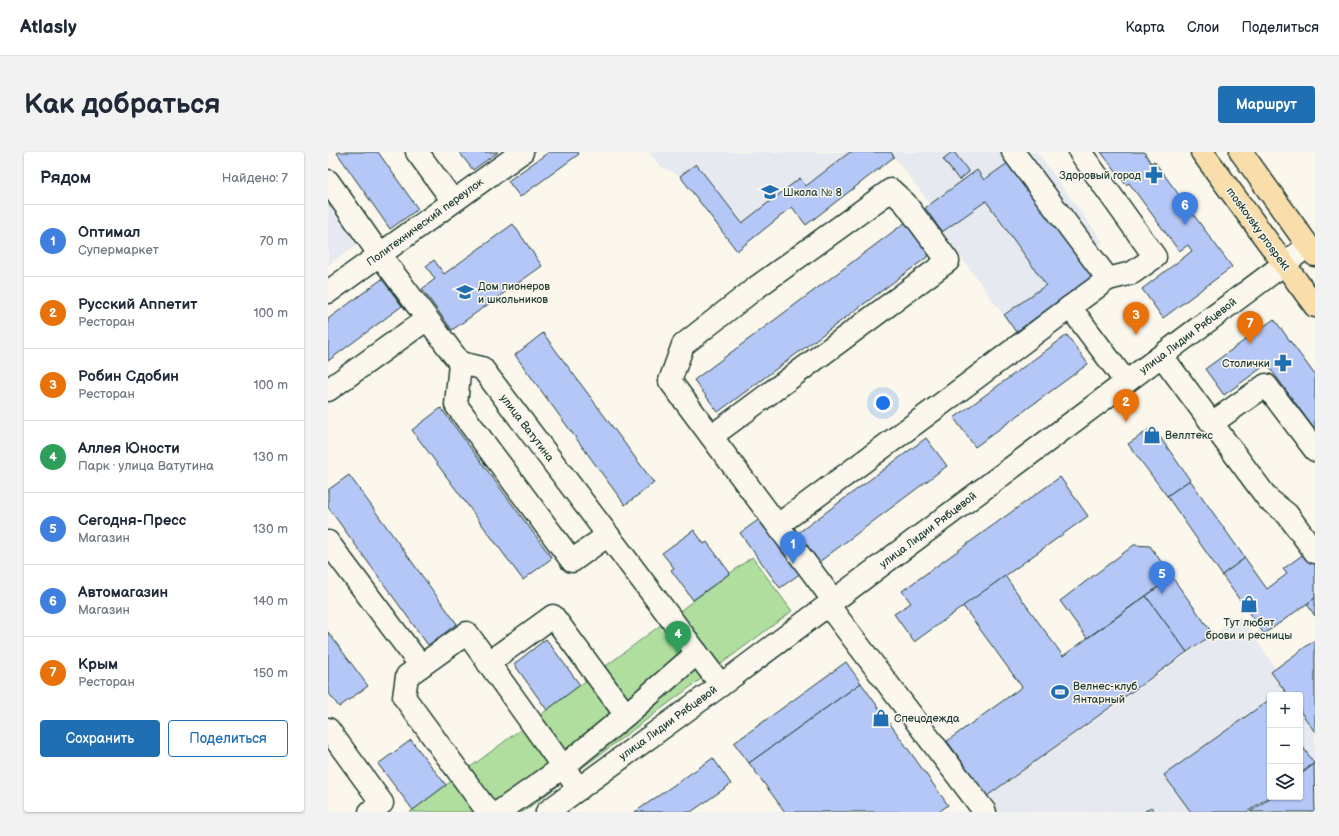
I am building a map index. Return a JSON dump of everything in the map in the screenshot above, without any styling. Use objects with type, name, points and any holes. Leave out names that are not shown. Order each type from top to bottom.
[{"type":"main road","name":"moskovsky prospekt","points":[[1202,152],[1315,306]]},
{"type":"main road","points":[[1241,152],[1310,244]]},
{"type":"street","points":[[416,152],[454,201]]},
{"type":"street","name":"Политехнический переулок","points":[[328,292],[522,152]]},
{"type":"street","points":[[1012,152],[1108,279]]},
{"type":"street","points":[[778,525],[1108,279],[1132,273],[1155,257],[1080,152]]},
{"type":"street","points":[[328,181],[380,255],[460,363],[456,405],[572,561],[608,535]]},
{"type":"street","points":[[712,436],[948,261],[905,203],[891,190],[757,288],[683,345],[670,381],[778,525],[831,602],[985,812]]},
{"type":"street","name":"улица Лидии Рябцевой","points":[[552,811],[579,789],[721,685],[1310,244]]},
{"type":"street","points":[[1070,307],[1126,382]]},
{"type":"street","points":[[328,390],[427,319]]},
{"type":"street","points":[[1162,356],[1268,499],[1287,514],[1315,552]]},
{"type":"street","name":"улица Ватутина","points":[[460,363],[482,368],[721,685]]},
{"type":"street","points":[[1212,423],[1266,385],[1315,450]]},
{"type":"street","points":[[328,542],[421,666]]},
{"type":"street","points":[[488,663],[553,616],[626,715]]},
{"type":"street","points":[[488,812],[404,697],[407,676],[467,633],[579,789]]},
{"type":"street","points":[[499,812],[563,767],[626,715],[697,653]]},
{"type":"street","points":[[328,729],[382,803],[370,812]]},
{"type":"shaded area","points":[[649,152],[1037,152],[1102,241],[1094,276],[1016,332],[925,208],[930,204],[894,157],[806,225],[792,208],[737,251],[680,176],[659,165]]},
{"type":"shaded area","points":[[328,190],[363,240],[328,265]]},
{"type":"shaded area","points":[[1240,616],[1271,661],[1286,692],[1267,692],[1267,800],[1303,800],[1303,715],[1315,732],[1315,812],[966,812]]},
{"type":"green space","points":[[752,557],[792,611],[523,812],[410,812]]},
{"type":"building","points":[[378,152],[418,209],[390,229],[337,153]]},
{"type":"building","points":[[459,152],[498,152],[473,170]]},
{"type":"building","points":[[549,152],[578,152],[579,154],[520,197],[508,181]]},
{"type":"building","points":[[850,152],[891,152],[894,157],[806,225],[792,207],[737,251],[680,176],[696,164],[742,223],[800,178],[806,186]]},
{"type":"building","points":[[954,152],[969,172],[959,180],[943,159]]},
{"type":"building","points":[[1101,152],[1144,152],[1151,163],[1154,161],[1232,267],[1163,318],[1142,289],[1192,251],[1188,245],[1179,251],[1129,183],[1126,185]]},
{"type":"building","points":[[1012,160],[1094,276],[1016,332],[1004,315],[1046,285],[986,201],[942,232],[925,208],[977,170],[984,180]]},
{"type":"building","points":[[906,222],[930,255],[718,412],[694,380]]},
{"type":"building","points":[[513,224],[542,266],[452,330],[422,289],[435,279],[426,266],[434,260],[444,274]]},
{"type":"building","points":[[382,279],[402,306],[328,361],[328,319]]},
{"type":"building","points":[[1274,319],[1315,375],[1315,430],[1267,364],[1224,395],[1205,369]]},
{"type":"building","points":[[543,333],[654,483],[625,505],[515,355]]},
{"type":"building","points":[[1067,335],[1088,364],[975,447],[954,418]]},
{"type":"building","points":[[441,408],[552,558],[523,580],[412,430]]},
{"type":"building","points":[[1153,427],[1190,480],[1167,496],[1128,444]]},
{"type":"building","points":[[926,438],[947,466],[819,562],[798,533]]},
{"type":"building","points":[[349,475],[457,624],[428,645],[328,507],[328,490]]},
{"type":"building","points":[[1060,477],[1088,516],[914,642],[894,614],[911,603],[902,591]]},
{"type":"building","points":[[1190,480],[1245,558],[1222,575],[1167,496]]},
{"type":"building","points":[[761,518],[801,573],[780,588],[740,533]]},
{"type":"building","points":[[694,530],[704,544],[707,542],[730,573],[693,600],[671,570],[674,568],[662,553]]},
{"type":"building","points":[[1134,545],[1150,546],[1172,577],[1087,638],[1060,601]]},
{"type":"building","points":[[1308,551],[1315,560],[1315,598],[1264,634],[1222,575],[1245,558],[1267,589],[1287,574],[1283,569]]},
{"type":"building","points":[[1005,576],[1063,656],[1146,596],[1187,652],[987,796],[947,741],[1022,687],[963,606]]},
{"type":"building","points":[[1172,577],[1213,634],[1187,652],[1146,596]]},
{"type":"building","points":[[1315,598],[1315,616],[1307,604]]},
{"type":"building","points":[[328,632],[368,686],[339,707],[328,692]]},
{"type":"building","points":[[546,639],[580,685],[547,710],[514,664]]},
{"type":"building","points":[[1315,640],[1315,732],[1303,715],[1303,692],[1286,692],[1271,672]]},
{"type":"building","points":[[846,662],[861,683],[749,763],[734,743]]},
{"type":"building","points":[[861,683],[948,805],[939,812],[785,812],[749,763]]},
{"type":"building","points":[[1267,701],[1267,798],[1247,812],[1191,812],[1164,775]]},
{"type":"building","points":[[411,740],[446,785],[413,810],[378,764]]},
{"type":"building","points":[[1303,747],[1314,763],[1303,772]]},
{"type":"building","points":[[713,758],[731,784],[691,812],[635,812]]},
{"type":"building","points":[[1314,764],[1315,812],[1250,812],[1267,800],[1303,800],[1303,773]]},
{"type":"building","points":[[1151,807],[1155,812],[1144,812]]},
{"type":"place","name":"Здоровый город","points":[[1154,175]]},
{"type":"place","name":"Школа № 8","points":[[770,192]]},
{"type":"place","name":"Автомагазин","points":[[1185,225]]},
{"type":"place","name":"Дом пионеров и школьников","points":[[465,292]]},
{"type":"place","name":"Робин Сдобин","points":[[1136,335]]},
{"type":"place","name":"Крым","points":[[1250,344]]},
{"type":"place","name":"Столички","points":[[1283,363]]},
{"type":"place","name":"Русский Аппетит","points":[[1126,422]]},
{"type":"place","name":"Веллтекс","points":[[1152,435]]},
{"type":"place","name":"Оптимал","points":[[793,564]]},
{"type":"place","name":"Сегодня-Пресс","points":[[1162,594]]},
{"type":"place","name":"Тут любят брови и ресницы","points":[[1249,604]]},
{"type":"place","name":"Аллея Юности","points":[[678,654]]},
{"type":"place","name":"Велнес-клуб Янтарный","points":[[1060,692]]},
{"type":"place","name":"Спецодежда","points":[[881,718]]}]
